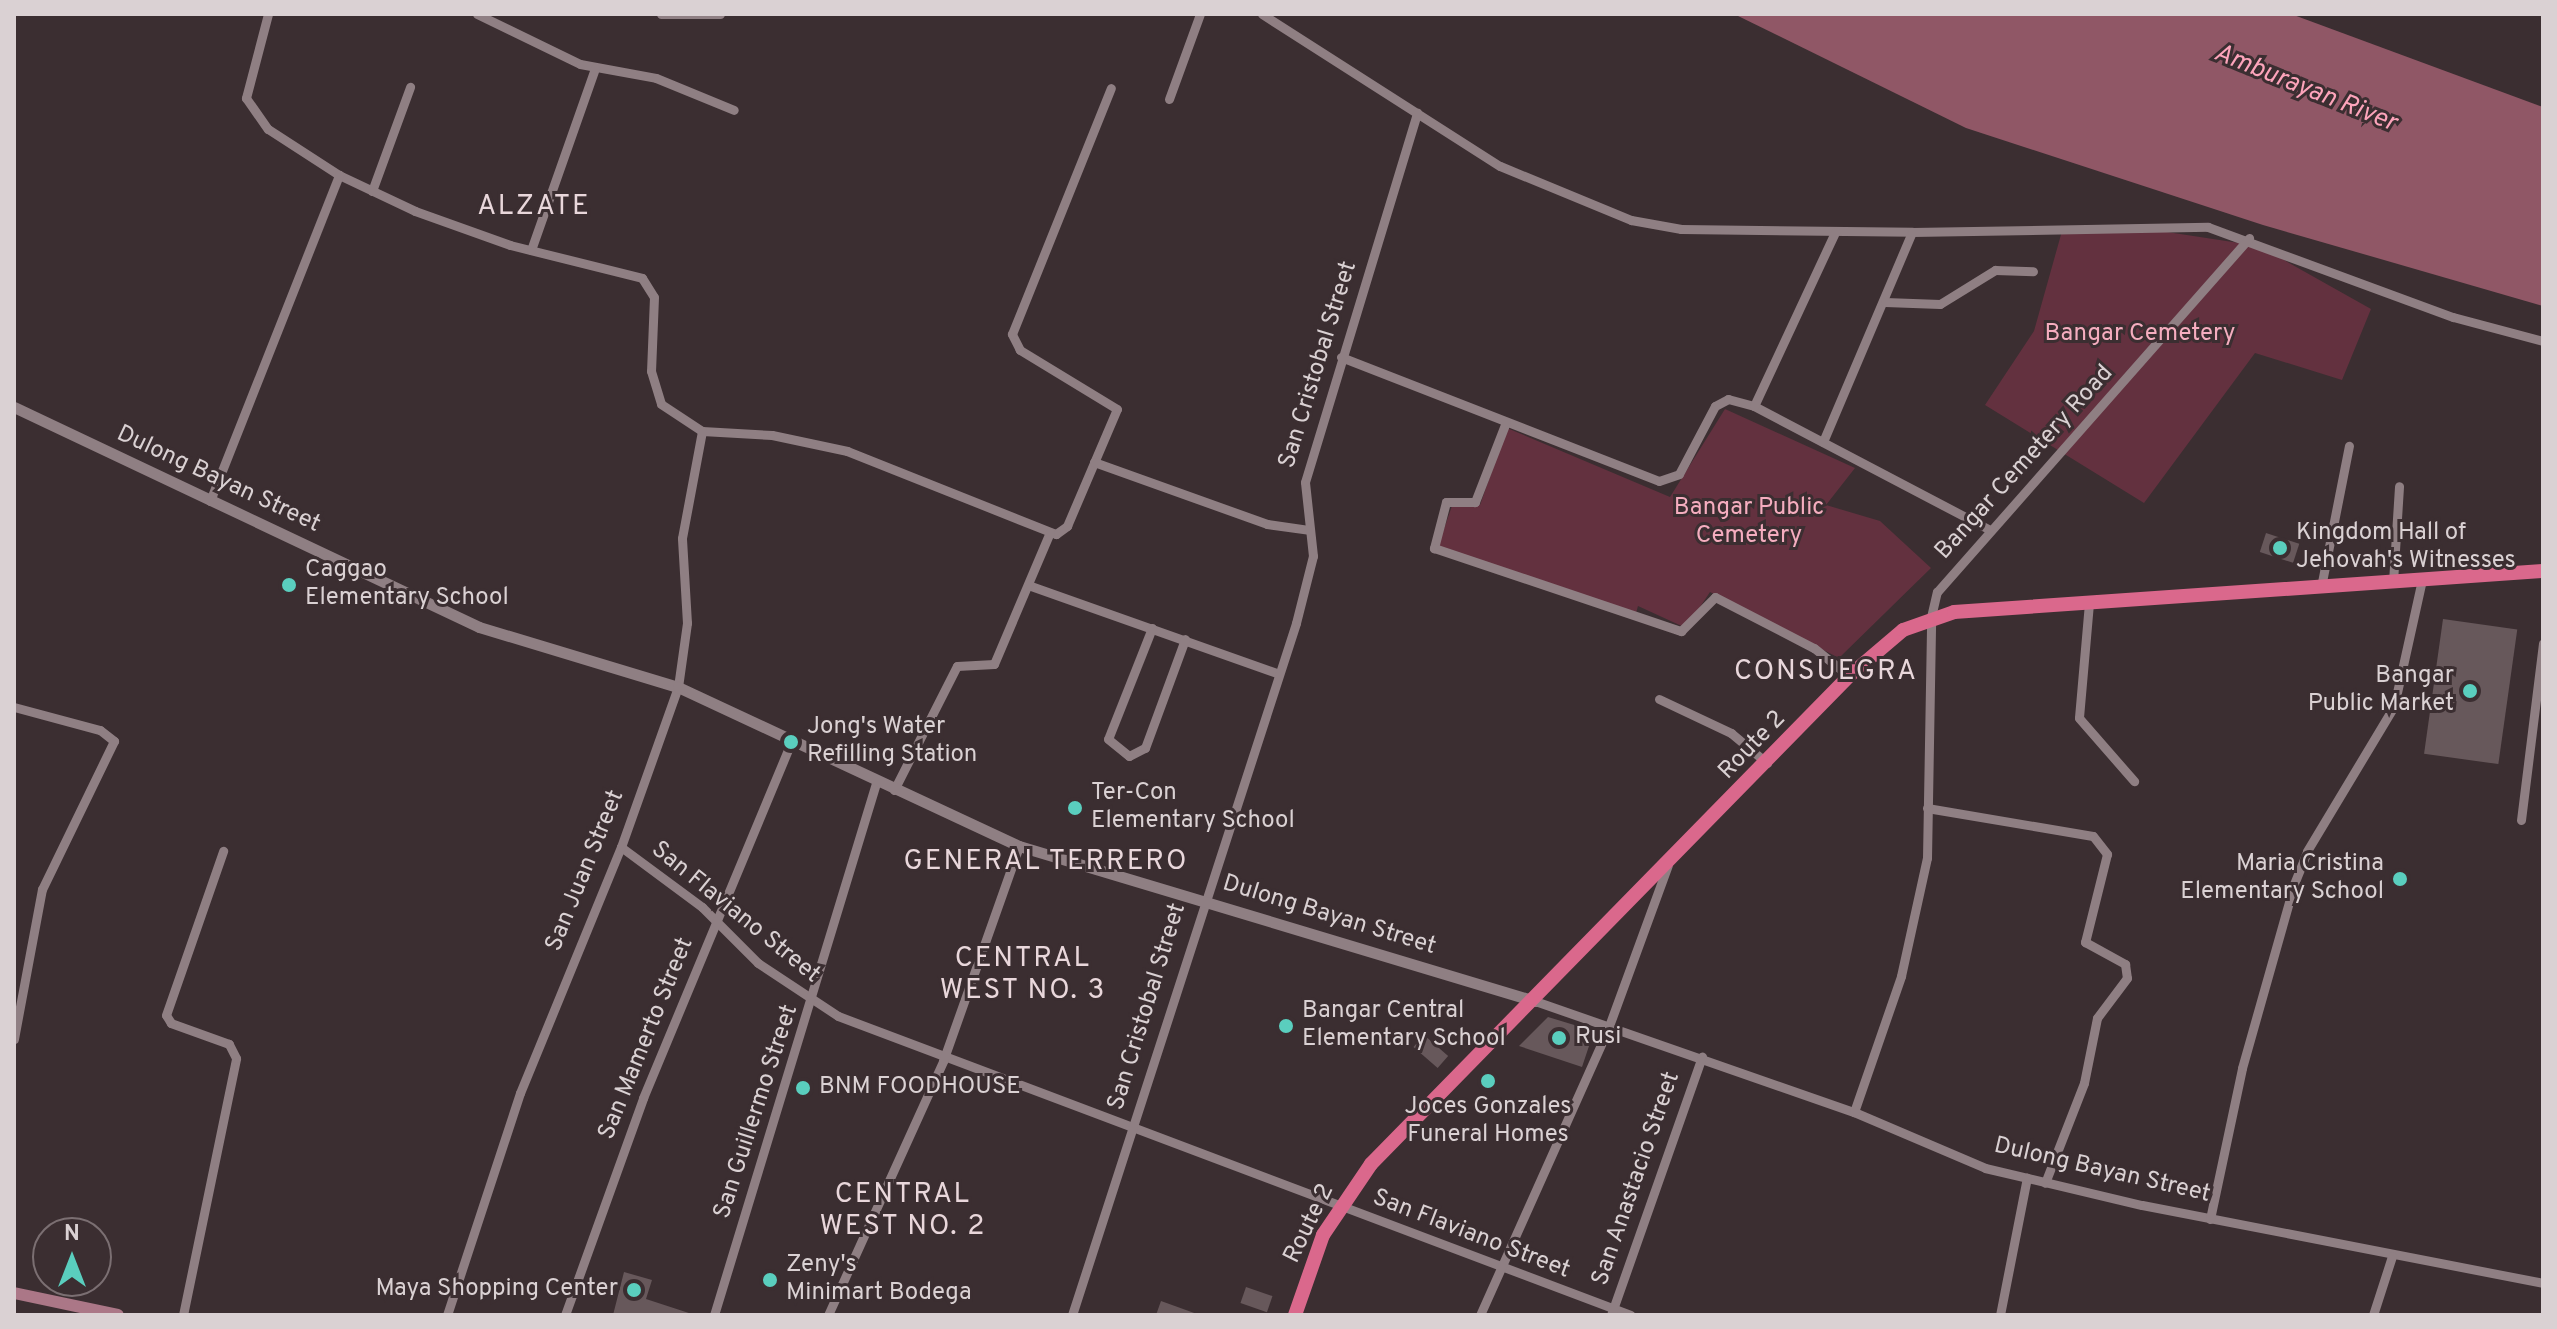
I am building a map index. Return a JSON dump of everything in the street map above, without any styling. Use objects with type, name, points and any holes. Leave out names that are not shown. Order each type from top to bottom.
[{"type":"highway","name":"Route 2","points":[[1295,1315],[1338,1206],[1379,1156],[1535,1001],[1849,676],[1903,630],[1931,617],[2543,571]]},
{"type":"main road","points":[[14,1293],[118,1315]]},
{"type":"street","points":[[268,14],[246,98],[249,107],[278,137],[339,175],[372,191],[531,250],[642,278],[649,286],[652,389],[661,404],[702,431],[772,435],[847,451],[1050,532],[1064,531],[1117,408],[1020,350],[1012,334],[1111,88]]},
{"type":"street","points":[[477,14],[595,68],[656,78],[734,110]]},
{"type":"street","points":[[661,14],[720,14]]},
{"type":"street","points":[[1169,99],[1200,14]]},
{"type":"street","points":[[1262,14],[1500,166],[1631,220],[1681,229],[1835,232],[2208,227],[2249,238],[2406,301],[2543,341]]},
{"type":"street","points":[[531,250],[595,68]]},
{"type":"street","points":[[372,191],[410,87]]},
{"type":"street","name":"San Cristobal Street","points":[[1072,1315],[1202,900],[1311,570],[1305,482],[1417,113]]},
{"type":"street","points":[[210,501],[339,175]]},
{"type":"street","points":[[1754,406],[1835,232]]},
{"type":"street","points":[[1823,442],[1885,302],[1912,232]]},
{"type":"street","name":"Bangar Cemetery Road","points":[[1931,617],[1937,592],[2249,238]]},
{"type":"street","points":[[1885,302],[1940,304],[1995,270],[2033,271]]},
{"type":"street","points":[[1341,357],[1665,481],[1679,474],[1717,403],[1728,399],[1754,406],[1990,530]]},
{"type":"street","name":"Dulong Bayan Street","points":[[14,407],[497,634],[678,687],[793,737],[876,783],[1019,846],[1535,1001],[1854,1112],[1985,1168],[2210,1219],[2543,1283]]},
{"type":"street","points":[[1506,422],[1475,502],[1446,502],[1434,548],[1681,631],[1715,597],[1814,648],[1849,676]]},
{"type":"street","name":"San Juan Street","points":[[447,1315],[520,1093],[621,847],[678,687],[687,623],[682,538],[702,431]]},
{"type":"street","points":[[2321,587],[2349,446]]},
{"type":"street","points":[[1094,462],[1267,524],[1309,530]]},
{"type":"street","points":[[2393,582],[2399,486]]},
{"type":"street","points":[[894,790],[957,666],[994,664],[1050,532]]},
{"type":"street","points":[[2210,1219],[2242,1068],[2294,884],[2307,851],[2394,706],[2422,580]]},
{"type":"street","points":[[1028,585],[1279,674]]},
{"type":"street","points":[[2089,603],[2079,718],[2134,781]]},
{"type":"street","points":[[1854,1112],[1916,915],[1928,850],[1931,617]]},
{"type":"street","points":[[1152,628],[1108,739],[1129,756],[1145,748],[1185,639]]},
{"type":"street","points":[[2521,820],[2538,755],[2543,643]]},
{"type":"street","points":[[1659,699],[1731,733],[1767,763]]},
{"type":"street","points":[[14,707],[100,730],[114,741],[42,889],[18,972],[14,1039]]},
{"type":"street","name":"San Mamerto Street","points":[[565,1315],[716,920],[793,737]]},
{"type":"street","name":"San Guillermo Street","points":[[714,1315],[812,1002],[876,783]]},
{"type":"street","points":[[1927,808],[2093,836],[2107,854],[2085,942],[2125,964],[2127,978],[2097,1018],[2084,1083],[2045,1183]]},
{"type":"street","points":[[828,1315],[943,1061],[1019,846]]},
{"type":"street","name":"San Flaviano Street","points":[[621,847],[716,920],[758,963],[812,1002],[943,1061],[1133,1127],[1612,1312],[1631,1315]]},
{"type":"street","points":[[183,1315],[236,1058],[229,1044],[171,1023],[166,1015],[223,851]]},
{"type":"street","points":[[1480,1315],[1609,1026],[1668,865]]},
{"type":"street","name":"San Anastacio Street","points":[[1612,1312],[1702,1057]]},
{"type":"street","points":[[2000,1315],[2027,1178]]},
{"type":"street","points":[[2373,1315],[2392,1256]]},
{"type":"green space","name":"Bangar Cemetery","points":[[2062,231],[2167,232],[2259,246],[2371,309],[2342,380],[2255,353],[2144,503],[1985,405],[2034,331]]},
{"type":"green space","name":"Bangar Public Cemetery","points":[[1725,409],[1855,468],[1826,505],[1880,521],[1931,568],[1839,658],[1710,592],[1686,628],[1638,606],[1636,613],[1438,546],[1453,503],[1480,505],[1507,428],[1670,497]]},
{"type":"water","name":"Amburayan River","points":[[1734,14],[2291,14],[2543,107],[2543,306],[2263,225],[1966,128]]},
{"type":"building","name":"Kingdom Hall of Jehovah's Witnesses","points":[[2266,533],[2299,544],[2293,563],[2260,552]]},
{"type":"building","name":"Bangar Public Market","points":[[2443,619],[2517,629],[2498,764],[2424,754]]},
{"type":"building","name":"Rusi","points":[[1548,1017],[1594,1031],[1582,1067],[1519,1046]]},
{"type":"building","points":[[1424,1035],[1448,1056],[1438,1068],[1414,1047]]},
{"type":"building","name":"Maya Shopping Center","points":[[624,1272],[652,1280],[646,1299],[695,1315],[613,1315]]},
{"type":"building","points":[[1246,1287],[1272,1296],[1267,1312],[1240,1303]]},
{"type":"building","points":[[1161,1301],[1197,1314],[1197,1315],[1156,1315]]},
{"type":"place","name":"Kingdom Hall of Jehovah's Witnesses","points":[[2280,548]]},
{"type":"place","name":"Caggao Elementary School","points":[[289,585]]},
{"type":"place","name":"Bangar Public Market","points":[[2470,691]]},
{"type":"place","name":"Jong's Water Refilling Station","points":[[791,742]]},
{"type":"place","name":"Ter-Con Elementary School","points":[[1075,808]]},
{"type":"place","name":"Maria Cristina Elementary School","points":[[2400,879]]},
{"type":"place","name":"Bangar Central Elementary School","points":[[1286,1026]]},
{"type":"place","name":"Rusi","points":[[1559,1038]]},
{"type":"place","name":"Joces Gonzales Funeral Homes","points":[[1488,1081]]},
{"type":"place","name":"BNM FOODHOUSE","points":[[803,1088]]},
{"type":"place","name":"Zeny's Minimart Bodega","points":[[770,1280]]},
{"type":"place","name":"Maya Shopping Center","points":[[634,1290]]},
{"type":"district","name":"ALZATE","points":[[534,207]]},
{"type":"district","name":"CONSUEGRA","points":[[1826,672]]},
{"type":"district","name":"GENERAL TERRERO","points":[[1046,862]]},
{"type":"district","name":"CENTRAL WEST NO. 3","points":[[1023,975]]},
{"type":"district","name":"CENTRAL WEST NO. 2","points":[[903,1211]]}]
